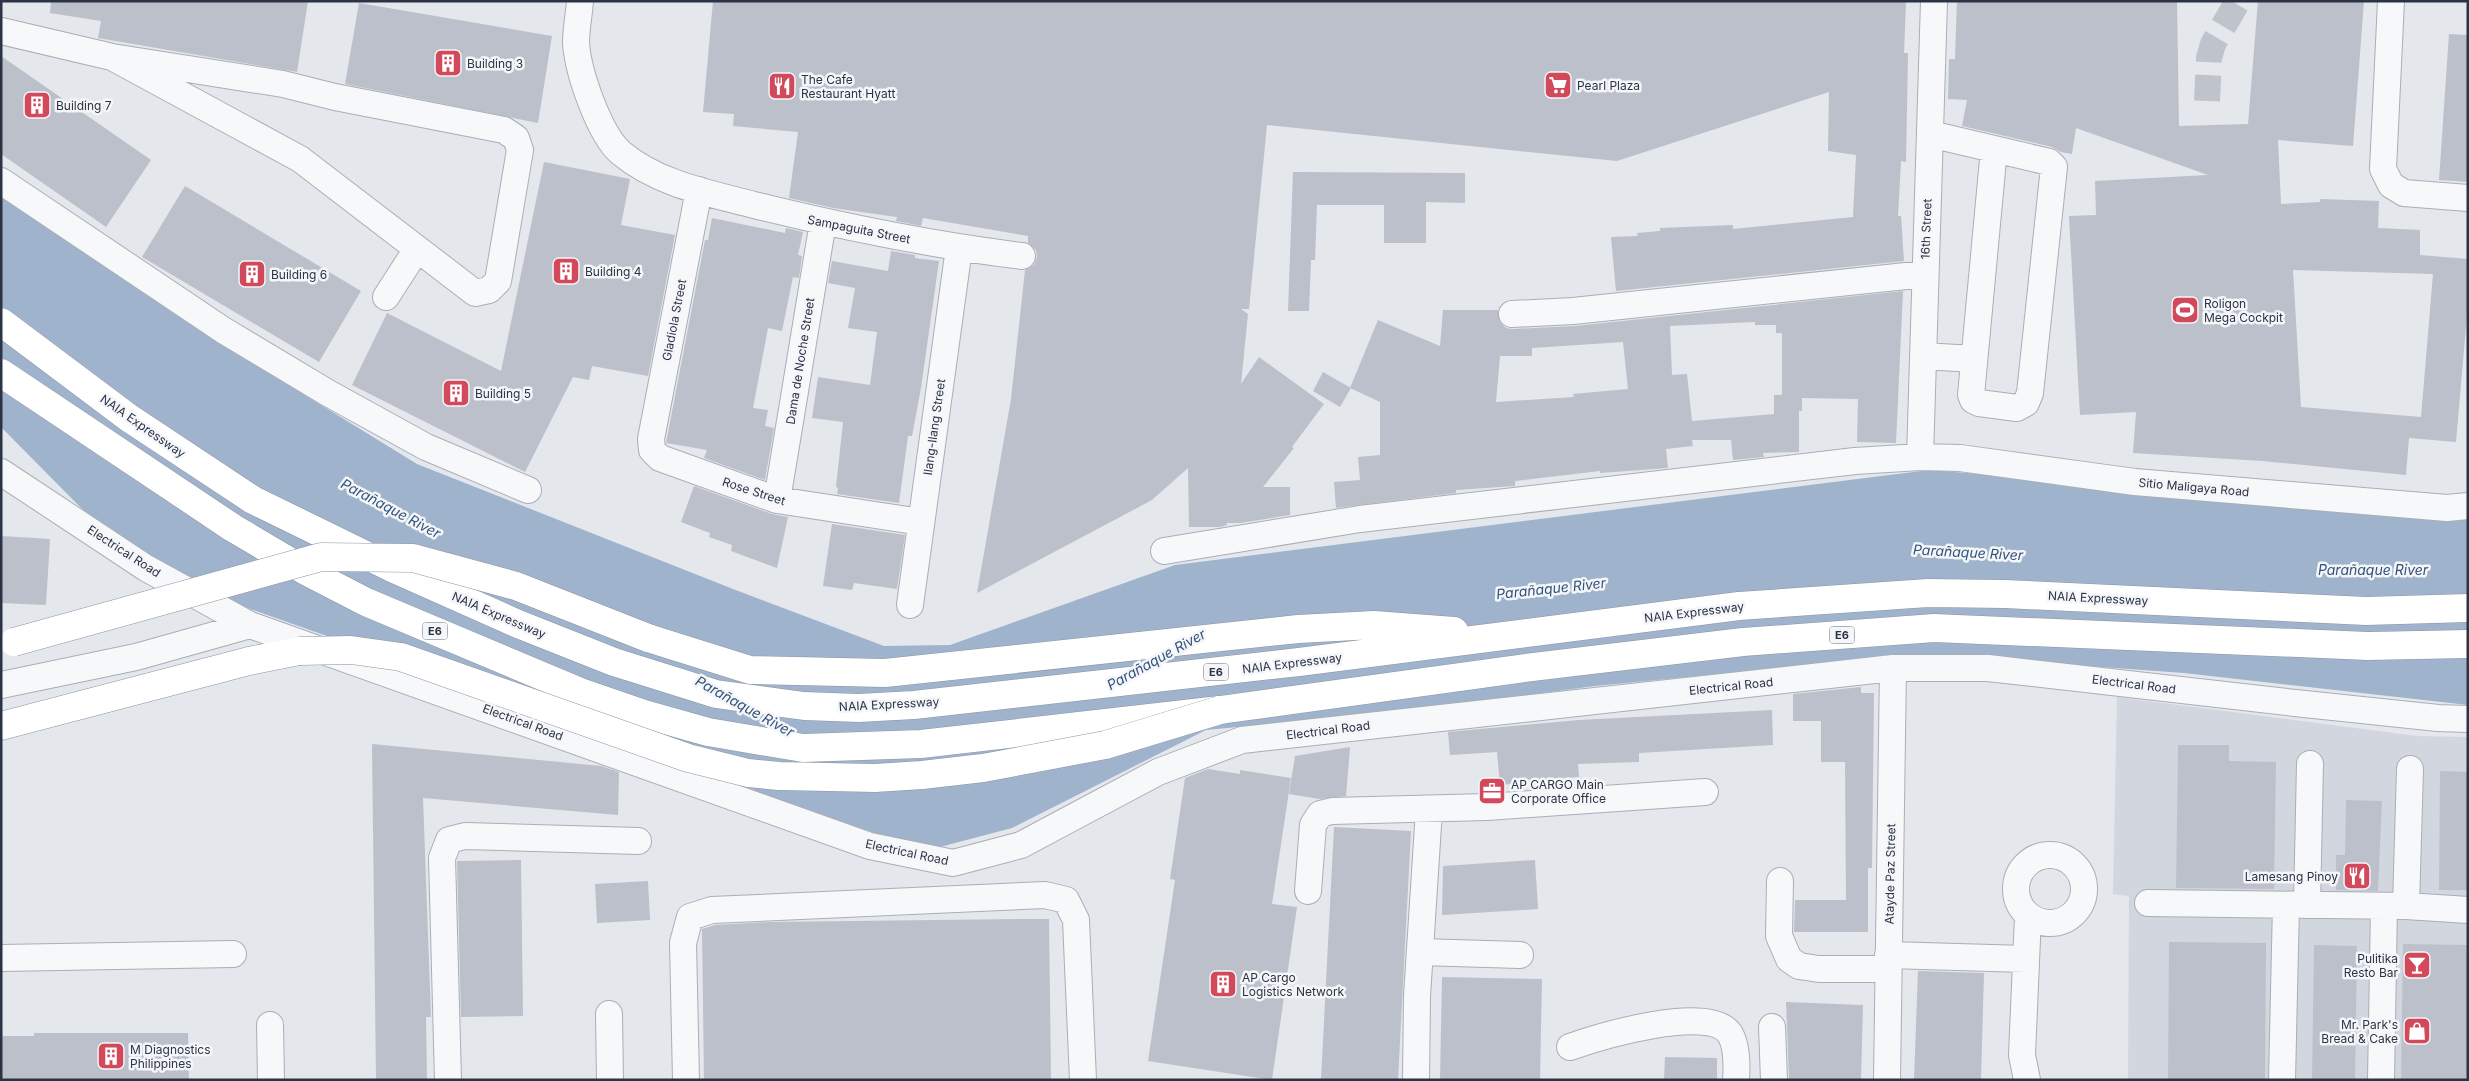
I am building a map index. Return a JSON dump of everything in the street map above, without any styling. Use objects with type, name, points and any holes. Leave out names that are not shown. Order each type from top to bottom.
[{"type":"highway","name":"NAIA Expressway","points":[[1,322],[129,418],[253,500],[392,568],[518,624],[614,662],[716,694],[804,706],[859,708],[914,705],[1068,689],[1518,636],[1739,606],[1928,593],[2005,594],[2356,610],[2468,608]]},
{"type":"highway","name":"E6","points":[[1,373],[233,528],[304,570],[366,602],[580,692],[708,732],[803,748],[921,744],[1220,710],[1515,669],[1743,642],[1934,628],[2359,645],[2468,644]]},
{"type":"highway","points":[[1,645],[321,557],[413,558],[516,586],[648,638],[750,670],[885,674],[1298,629],[1374,625],[1518,636]]},
{"type":"highway","points":[[1,726],[249,661],[299,651],[330,649],[376,652],[401,657],[688,758],[748,773],[780,776],[875,778],[983,768],[1105,745],[1220,710]]},
{"type":"street","name":"Sampaguita Street","points":[[580,1],[578,51],[582,76],[597,118],[620,152],[656,176],[699,190],[823,222],[959,248],[1022,256]]},
{"type":"street","name":"16th Street","points":[[1920,457],[1934,1]]},
{"type":"street","points":[[2391,1],[2383,169],[2390,185],[2404,193],[2468,198]]},
{"type":"street","points":[[1,31],[112,57],[283,84],[335,97],[504,130],[516,138],[520,150],[498,281],[489,290],[475,294],[300,159],[112,57]]},
{"type":"street","points":[[1930,134],[2050,162],[2054,167],[2030,393],[2026,403],[2017,408],[1979,403],[1973,400],[1971,394],[1994,149]]},
{"type":"street","points":[[1,181],[223,330],[328,393],[426,447],[528,490]]},
{"type":"street","name":"Gladiola Street","points":[[652,450],[650,439],[699,190]]},
{"type":"street","name":"Dama de Noche Street","points":[[777,500],[823,222]]},
{"type":"street","name":"Ilang-Ilang Street","points":[[910,605],[959,248]]},
{"type":"street","points":[[386,297],[417,249]]},
{"type":"street","points":[[1512,314],[1573,310],[1925,274]]},
{"type":"street","points":[[1923,356],[1974,359]]},
{"type":"street","name":"Rose Street","points":[[652,450],[660,458],[777,500],[921,522]]},
{"type":"street","name":"Sitio Maligaya Road","points":[[1164,551],[1360,519],[1855,461],[1920,457],[1960,458],[2154,484],[2447,508],[2468,506]]},
{"type":"street","name":"Electrical Road","points":[[1,472],[146,568],[250,625],[870,846],[953,863],[1021,845],[1158,772],[1242,740],[1893,668],[1988,668],[2295,704],[2438,718],[2468,719]]},
{"type":"street","points":[[1,685],[136,657],[250,625]]},
{"type":"street","name":"Atayde Paz Street","points":[[1886,1080],[1893,668]]},
{"type":"street","points":[[2282,1080],[2310,764]]},
{"type":"street","points":[[2381,1080],[2395,906],[2410,769]]},
{"type":"street","points":[[1308,891],[1313,825],[1320,814],[1332,811],[1429,810],[1706,792]]},
{"type":"street","points":[[1416,1080],[1416,996],[1429,810]]},
{"type":"street","points":[[448,1080],[442,858],[449,840],[464,836],[638,841]]},
{"type":"street","points":[[1780,881],[1779,936],[1789,959],[1799,966],[1819,969],[1888,962],[2026,959]]},
{"type":"street","points":[[686,1080],[683,943],[690,917],[712,910],[1045,895],[1066,900],[1076,920],[1083,1080]]},
{"type":"street","points":[[2148,903],[2395,906],[2468,910]]},
{"type":"street","points":[[2027,1080],[2022,1055],[2028,916]]},
{"type":"street","points":[[1420,952],[1520,955]]},
{"type":"street","points":[[1,958],[233,954]]},
{"type":"street","points":[[609,1014],[610,1080]]},
{"type":"street","points":[[1570,1047],[1638,1027],[1667,1023],[1706,1023],[1723,1027],[1730,1034],[1734,1048],[1736,1080]]},
{"type":"street","points":[[270,1025],[271,1080]]},
{"type":"street","points":[[1772,1027],[1774,1080]]},
{"type":"shaded area","points":[[2117,697],[2417,736],[2468,737],[2468,1080],[2128,1080],[2129,896],[2113,894]]},
{"type":"water","name":"Parañaque River","points":[[1,192],[308,397],[417,464],[733,589],[884,646],[950,645],[1175,565],[1929,470],[2459,512],[2468,510],[2468,705],[2184,673],[1923,654],[1595,686],[1424,709],[1206,730],[1012,828],[902,857],[603,734],[208,594],[93,520],[1,427]]},
{"type":"building","points":[[51,1],[308,1],[297,72],[98,38],[101,21],[50,13]]},
{"type":"building","points":[[713,1],[1906,2],[1904,53],[1908,53],[1906,162],[1901,161],[1898,216],[1901,216],[1904,261],[1616,291],[1611,237],[1638,236],[1637,233],[1660,231],[1660,228],[1733,225],[1733,229],[1853,217],[1856,155],[1828,151],[1829,92],[1617,161],[1267,125],[1249,309],[1241,309],[1248,314],[1241,384],[1259,357],[1324,404],[1292,447],[1294,448],[1263,487],[1290,487],[1290,515],[1240,523],[1227,523],[1227,525],[1220,527],[1189,527],[1188,468],[1152,500],[977,593],[1011,399],[1025,270],[1034,265],[1037,257],[1036,250],[1028,243],[1028,236],[923,218],[921,226],[896,221],[897,217],[833,208],[789,198],[798,132],[733,126],[734,114],[703,112]]},
{"type":"building","points":[[1957,1],[2177,1],[2179,126],[2248,124],[2258,1],[2364,1],[2353,146],[2278,140],[2281,204],[2320,202],[2320,199],[2379,201],[2378,228],[2420,230],[2420,255],[2468,259],[2468,303],[2456,442],[2409,438],[2406,475],[2262,461],[2133,453],[2136,412],[2080,415],[2069,216],[2096,215],[2095,181],[2208,175],[2076,128],[2072,154],[2061,152],[2052,147],[1962,126],[1967,100],[1948,99],[1949,59],[1955,59]],"holes":[[[2293,270],[2433,274],[2421,417],[2301,407]]]},
{"type":"building","name":"Building 3","points":[[359,3],[552,36],[538,123],[345,84]]},
{"type":"building","points":[[2449,34],[2468,35],[2468,182],[2439,180]]},
{"type":"building","name":"Building 7","points":[[1,56],[151,160],[106,227],[1,154]]},
{"type":"building","points":[[544,162],[630,179],[621,225],[675,235],[648,376],[592,366],[589,380],[573,377],[525,472],[352,385],[387,313],[501,371]]},
{"type":"building","points":[[1293,172],[1465,173],[1465,203],[1426,202],[1426,243],[1384,243],[1384,205],[1317,205],[1315,260],[1311,260],[1309,311],[1288,311]]},
{"type":"building","name":"Building 6","points":[[185,186],[361,291],[319,362],[142,257]]},
{"type":"building","points":[[712,218],[785,233],[786,228],[803,232],[798,255],[802,256],[799,278],[793,277],[782,331],[768,328],[753,408],[768,410],[765,426],[774,428],[765,480],[704,458],[707,450],[666,443],[705,240],[708,240]]},
{"type":"building","points":[[891,251],[915,255],[915,258],[939,261],[921,388],[912,436],[908,436],[899,503],[837,494],[838,488],[836,487],[843,422],[812,418],[818,377],[870,385],[877,332],[848,328],[855,288],[828,283],[832,261],[888,271]]},
{"type":"building","points":[[1903,291],[1896,443],[1857,442],[1858,399],[1802,398],[1802,411],[1799,411],[1799,452],[1763,453],[1764,457],[1733,460],[1731,440],[1692,440],[1693,446],[1666,449],[1668,468],[1600,473],[1600,471],[1515,481],[1515,486],[1456,490],[1456,493],[1336,508],[1334,482],[1360,480],[1358,457],[1380,455],[1380,402],[1350,388],[1378,320],[1440,346],[1443,310],[1498,310],[1500,322],[1506,328],[1513,329],[1575,326]],"holes":[[[1755,322],[1755,325],[1776,325],[1776,333],[1782,333],[1782,395],[1774,395],[1774,414],[1692,421],[1687,374],[1672,375],[1670,326]],[[1623,342],[1628,389],[1573,394],[1574,397],[1496,402],[1500,356],[1532,356],[1532,348]]]},
{"type":"building","points":[[1323,372],[1351,388],[1340,407],[1313,391]]},
{"type":"building","points":[[694,486],[772,514],[788,517],[777,568],[731,551],[732,545],[709,537],[710,533],[681,522]]},
{"type":"building","points":[[832,524],[905,535],[897,589],[854,583],[852,590],[823,586]]},
{"type":"building","points":[[1,536],[50,539],[46,605],[1,603]]},
{"type":"building","points":[[1861,687],[1861,693],[1874,693],[1872,868],[1868,868],[1868,932],[1794,932],[1795,900],[1846,900],[1845,762],[1821,762],[1821,721],[1793,721],[1793,694]]},
{"type":"building","points":[[1772,710],[1773,745],[1639,753],[1639,762],[1578,764],[1579,777],[1523,780],[1523,783],[1500,785],[1497,752],[1450,755],[1448,732],[1579,720]]},
{"type":"building","points":[[372,744],[601,766],[619,772],[618,815],[423,798],[431,1017],[426,1017],[427,1080],[376,1080]]},
{"type":"building","points":[[2178,745],[2229,745],[2229,761],[2276,762],[2274,889],[2176,888]]},
{"type":"building","points":[[1350,747],[1346,796],[1319,799],[1289,794],[1295,756]]},
{"type":"building","name":"AP Cargo Logistics Network","points":[[1208,769],[1240,774],[1240,770],[1291,778],[1272,904],[1297,907],[1272,1080],[1148,1061],[1175,880],[1170,879],[1185,778]]},
{"type":"building","points":[[2440,771],[2468,772],[2468,890],[2439,890]]},
{"type":"building","points":[[2346,800],[2382,801],[2378,891],[2336,890],[2336,855],[2345,855]]},
{"type":"building","points":[[1334,827],[1411,831],[1398,1080],[1321,1080]]},
{"type":"building","points":[[521,860],[523,1016],[461,1017],[457,861]]},
{"type":"building","points":[[1535,860],[1538,909],[1442,915],[1443,866]]},
{"type":"building","points":[[648,881],[650,920],[597,923],[595,884]]},
{"type":"building","points":[[1049,919],[1051,1080],[704,1080],[702,929],[715,925],[769,922]]},
{"type":"building","points":[[2169,942],[2266,943],[2265,1080],[2168,1080]]},
{"type":"building","points":[[2403,944],[2468,945],[2468,1080],[2401,1080]]},
{"type":"building","points":[[2314,945],[2357,946],[2355,1080],[2312,1080]]},
{"type":"building","points":[[1918,971],[1984,973],[1981,1080],[1914,1080]]},
{"type":"building","points":[[1442,977],[1542,979],[1540,1080],[1440,1080]]},
{"type":"building","points":[[1786,1002],[1863,1005],[1861,1080],[1789,1080]]},
{"type":"building","name":"M Diagnostics Philippines","points":[[34,1033],[188,1033],[189,1080],[1,1080],[1,1036],[34,1036]]},
{"type":"building","points":[[1665,1057],[1717,1058],[1717,1080],[1664,1080]]},
{"type":"tunnel","points":[[2207,101],[2209,58],[2213,44],[2238,1]]},
{"type":"place","name":"Building 3","points":[[448,63]]},
{"type":"place","name":"Pearl Plaza","points":[[1558,85]]},
{"type":"place","name":"The Cafe Restaurant Hyatt","points":[[782,86]]},
{"type":"place","name":"Building 7","points":[[37,105]]},
{"type":"place","name":"Building 4","points":[[566,271]]},
{"type":"place","name":"Building 6","points":[[252,274]]},
{"type":"place","name":"Roligon Mega Cockpit","points":[[2185,310]]},
{"type":"place","name":"Building 5","points":[[456,393]]},
{"type":"place","name":"AP CARGO Main Corporate Office","points":[[1492,791]]},
{"type":"place","name":"Lamesang Pinoy","points":[[2357,876]]},
{"type":"place","name":"Pulitika Resto Bar","points":[[2417,965]]},
{"type":"place","name":"AP Cargo Logistics Network","points":[[1223,984]]},
{"type":"place","name":"Mr. Park's Bread & Cake","points":[[2417,1031]]},
{"type":"place","name":"M Diagnostics Philippines","points":[[111,1056]]}]
